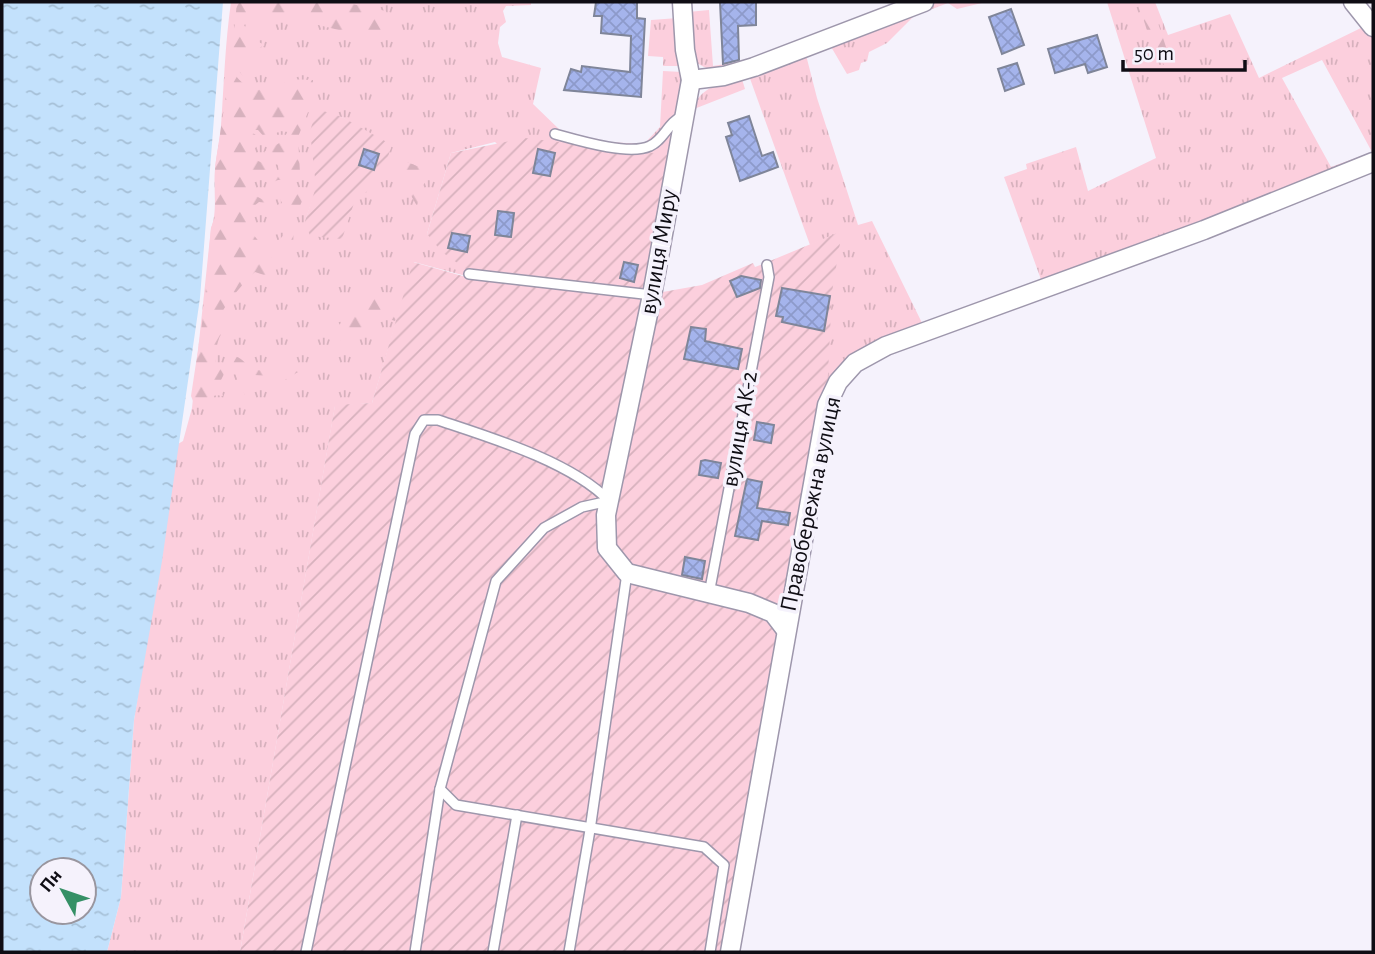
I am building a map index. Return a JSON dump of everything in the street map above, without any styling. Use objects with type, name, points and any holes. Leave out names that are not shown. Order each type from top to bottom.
[{"type":"street","name":"вулиця Миру","points":[[627,573],[607,548],[604,534],[652,295],[691,80],[685,50],[682,2]]},
{"type":"street","points":[[691,80],[724,76],[754,67],[925,2]]},
{"type":"street","points":[[1353,2],[1373,27]]},
{"type":"street","name":"Правобережна вулиця","points":[[730,952],[827,405],[838,382],[855,363],[886,346],[1204,230],[1373,162]]},
{"type":"street","points":[[627,573],[749,603],[773,613],[786,630]]},
{"type":"street","points":[[773,613],[791,601]]},
{"type":"lane","points":[[555,134],[589,144],[642,148],[658,141],[676,119],[683,116]]},
{"type":"lane","name":"вулиця АК-2","points":[[709,594],[769,277],[767,265]]},
{"type":"lane","points":[[469,274],[652,295]]},
{"type":"lane","points":[[306,952],[415,434],[424,420],[438,420],[477,433],[573,474],[598,489],[609,501],[582,507],[544,528],[496,581],[440,789],[415,952]]},
{"type":"lane","points":[[569,952],[590,830],[627,573]]},
{"type":"lane","points":[[440,789],[456,805],[590,830],[704,847],[724,865],[710,952]]},
{"type":"lane","points":[[493,952],[517,815]]},
{"type":"green space","points":[[231,2],[531,2],[531,5],[506,6],[503,11],[506,22],[500,27],[498,43],[502,57],[541,68],[533,104],[562,132],[591,141],[644,144],[660,127],[663,71],[682,72],[681,97],[673,117],[659,135],[640,151],[674,125],[646,288],[495,142],[451,153],[427,234],[506,273],[466,276],[414,262],[372,403],[335,406],[240,952],[107,952],[121,897],[134,720],[178,444],[183,441],[192,408],[214,214],[215,169]],"holes":[[[342,117],[359,129],[305,221]]]},
{"type":"green space","points":[[237,2],[342,2],[386,11],[390,26],[382,32],[364,36],[314,24],[305,16],[257,13],[244,25],[252,39],[265,45],[250,52],[246,61],[251,75],[244,77],[231,62]]},
{"type":"green space","points":[[936,2],[986,2],[957,9],[948,3],[914,16],[887,43],[869,52],[867,61],[861,63],[859,70],[847,74],[830,45],[806,55],[858,225],[872,221],[925,329],[833,383],[785,620],[728,518],[841,232],[810,245],[748,73]]},
{"type":"green space","points":[[1107,2],[1155,2],[1168,35],[1230,14],[1259,78],[1365,26],[1373,36],[1373,159],[1043,285],[1004,177],[1027,169],[1026,164],[1076,147],[1088,191],[1156,158]],"holes":[[[1322,60],[1372,152],[1331,167],[1282,78]]]},
{"type":"green space","points":[[1138,2],[1151,2],[1177,80],[1173,80],[1151,43]]},
{"type":"green space","points":[[709,10],[713,66],[755,59],[717,70],[703,67],[696,62],[688,12]]},
{"type":"green space","points":[[678,18],[682,66],[663,66],[663,57],[648,56],[651,20]]},
{"type":"green space","points":[[229,75],[236,76],[244,84],[258,90],[295,80],[313,80],[312,102],[298,137],[300,173],[296,180],[278,180],[269,184],[252,172],[247,177],[256,196],[269,203],[259,202],[249,210],[247,227],[271,256],[279,280],[255,272],[242,286],[222,313],[233,321],[218,340],[216,351],[216,364],[225,364],[232,356],[257,370],[284,369],[298,372],[285,380],[273,381],[274,376],[254,375],[245,395],[235,373],[225,372],[219,384],[223,396],[216,395],[208,399],[207,408],[195,406],[191,396],[204,310],[211,228],[215,217],[215,167]],"holes":[[[249,130],[258,130],[266,139],[280,131],[288,132],[281,142],[264,152],[278,165],[279,174],[266,164],[242,155],[253,151],[259,143],[257,136]]]},
{"type":"green space","points":[[741,76],[745,89],[694,109],[705,91]]},
{"type":"green space","points":[[317,109],[342,117],[392,145],[382,174],[376,172],[366,193],[358,191],[342,239],[310,236],[305,221],[316,187],[310,131]]},
{"type":"green space","points":[[525,138],[669,155],[646,288],[625,290],[470,272],[442,252],[427,234],[451,153]]},
{"type":"green space","points":[[402,160],[417,166],[438,165],[421,188],[417,206],[409,192],[413,175],[393,167],[394,163]]},
{"type":"green space","points":[[302,187],[303,197],[295,221],[288,271],[287,246],[277,242],[285,234],[289,220],[288,215],[275,206],[282,203],[276,190]]},
{"type":"green space","points":[[842,231],[832,292],[827,394],[785,604],[779,608],[714,588],[773,275],[770,261]]},
{"type":"green space","points":[[413,262],[466,277],[645,300],[606,560],[768,614],[781,636],[726,952],[240,952],[335,405],[372,403]]},
{"type":"green space","points":[[753,263],[755,267],[763,264],[767,278],[710,584],[704,589],[638,574],[608,535],[657,293],[702,285]]},
{"type":"green space","points":[[367,284],[377,291],[403,297],[395,321],[375,314],[366,319],[357,339],[344,344],[340,340],[339,325],[358,304]]},
{"type":"water","points":[[2,2],[223,2],[200,298],[162,561],[134,720],[121,897],[107,952],[2,952]]},
{"type":"building","points":[[596,2],[637,2],[637,18],[645,19],[641,97],[564,90],[571,69],[581,72],[582,66],[630,72],[631,36],[601,33],[602,16],[594,16]]},
{"type":"building","points":[[720,2],[756,2],[756,25],[738,26],[739,60],[723,64]]},
{"type":"building","points":[[1011,9],[1024,45],[1002,54],[989,17]]},
{"type":"building","points":[[1097,35],[1107,67],[1088,73],[1085,64],[1055,73],[1048,49]]},
{"type":"building","points":[[1017,63],[1024,84],[1005,91],[998,69]]},
{"type":"building","points":[[749,116],[762,156],[773,152],[778,167],[740,181],[726,137],[732,135],[728,123]]},
{"type":"building","points":[[364,149],[379,154],[374,170],[359,165]]},
{"type":"building","points":[[538,149],[555,153],[550,176],[533,173]]},
{"type":"building","points":[[498,211],[514,213],[511,237],[495,235]]},
{"type":"building","points":[[452,233],[470,236],[467,252],[448,248]]},
{"type":"building","points":[[624,262],[638,265],[634,282],[620,278]]},
{"type":"building","points":[[741,276],[761,280],[760,288],[737,297],[730,281]]},
{"type":"building","points":[[782,288],[830,296],[824,331],[782,322],[783,317],[776,316]]},
{"type":"building","points":[[691,327],[706,329],[705,341],[742,349],[738,369],[684,359]]},
{"type":"building","points":[[757,422],[774,425],[771,443],[754,440]]},
{"type":"building","points":[[701,461],[721,463],[718,478],[699,475]]},
{"type":"building","points":[[747,479],[762,482],[757,508],[790,513],[788,525],[762,521],[758,540],[735,536]]},
{"type":"building","points":[[685,557],[705,561],[702,579],[682,575]]}]
